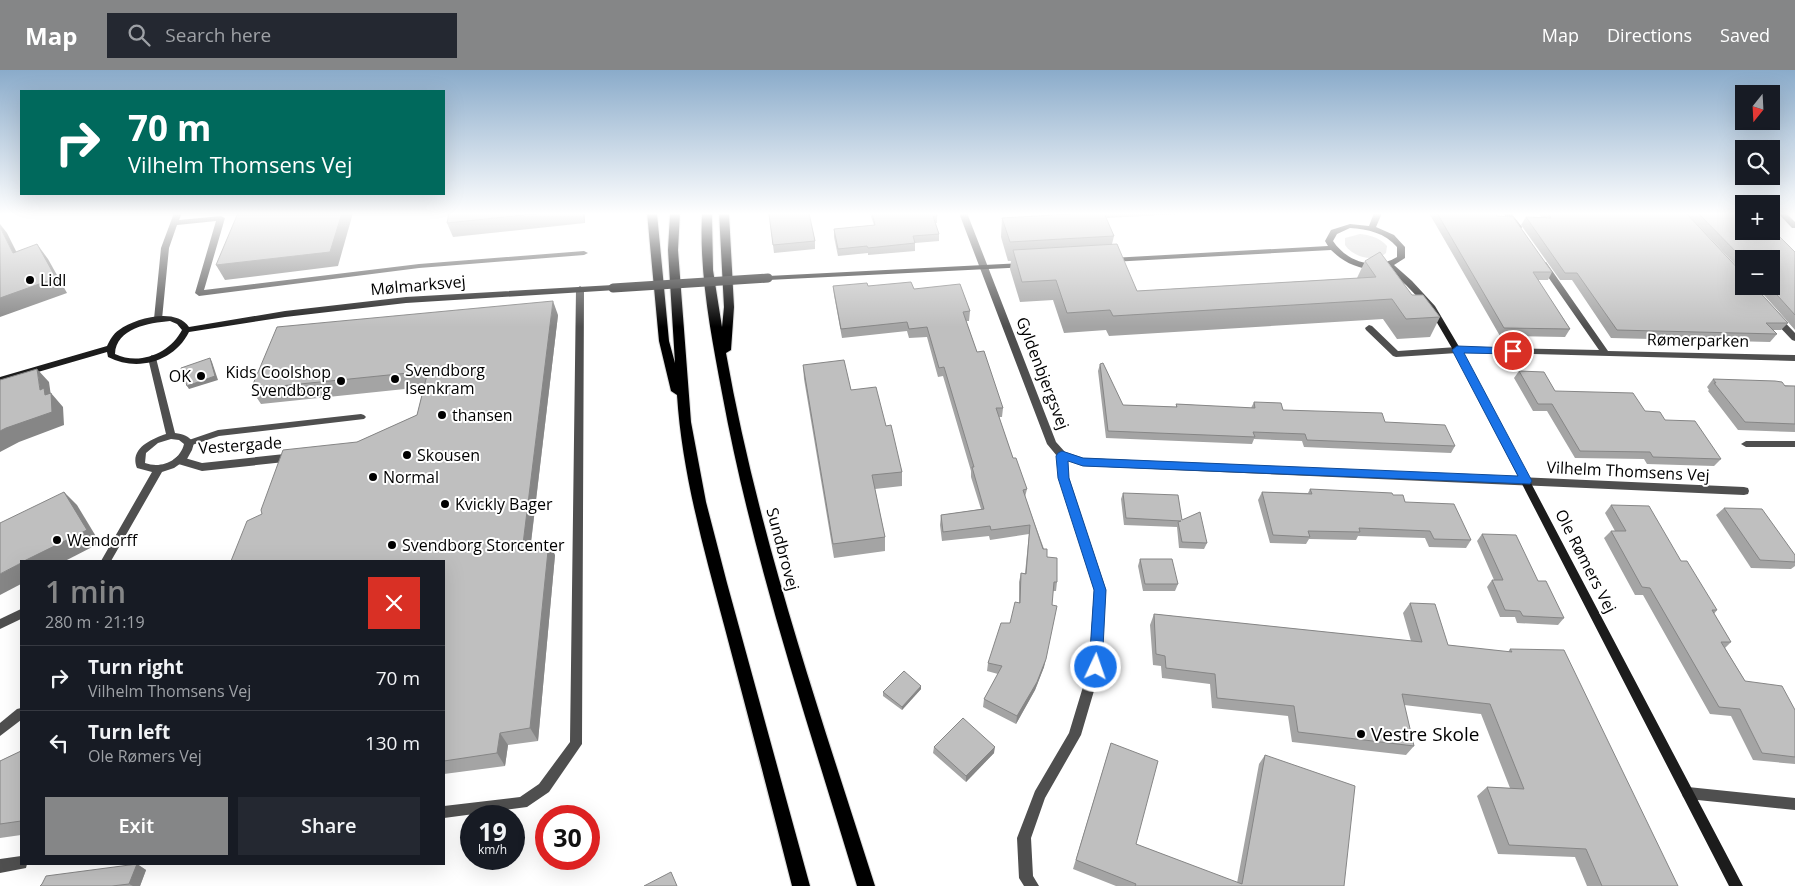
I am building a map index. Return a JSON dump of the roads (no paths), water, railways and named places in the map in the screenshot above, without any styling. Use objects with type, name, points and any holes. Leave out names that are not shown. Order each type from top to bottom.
[{"type":"main road","points":[[656,251],[664,341],[685,422],[700,502],[801,886]]},
{"type":"main road","points":[[673,251],[685,422]]},
{"type":"main road","name":"Sundbrovej","points":[[709,251],[712,296],[734,430],[768,562],[866,886]]},
{"type":"main road","points":[[723,367],[729,307],[725,251]]},
{"type":"street","points":[[158,319],[165,251]]},
{"type":"street","points":[[211,251],[199,293],[419,266],[584,253]]},
{"type":"street","name":"Gyldenbjergsvej","points":[[978,251],[1052,444],[1062,456],[1064,478],[1100,590],[1096,667],[1075,735],[1040,795],[1024,838],[1026,878],[1032,886]]},
{"type":"street","points":[[1100,261],[1277,251]]},
{"type":"street","points":[[1336,251],[1346,259],[1368,266],[1389,265],[1401,258],[1401,251]]},
{"type":"street","points":[[1540,260],[1605,353]]},
{"type":"street","name":"Mølmarksvej","points":[[186,330],[285,314],[406,300],[1032,264]]},
{"type":"street","name":"Ole Rømers Vej","points":[[1389,265],[1409,282],[1432,308],[1457,350],[1736,886]]},
{"type":"street","points":[[445,812],[522,803],[544,788],[576,744],[580,289]]},
{"type":"street","points":[[1771,312],[1795,338]]},
{"type":"street","points":[[0,380],[110,348],[118,336],[126,330],[146,321],[158,319],[178,320],[184,324],[186,330],[179,343],[163,354],[152,358],[127,362],[117,359],[112,355],[110,348]]},
{"type":"street","name":"Rømerparken","points":[[1369,328],[1396,354],[1457,350],[1793,359]]},
{"type":"street","points":[[152,358],[171,436]]},
{"type":"street","points":[[189,443],[218,433],[361,417]]},
{"type":"street","points":[[171,436],[182,437],[189,443],[188,451],[170,466],[151,469],[140,465],[142,451],[155,441],[171,436]]},
{"type":"street","points":[[1746,444],[1795,444]]},
{"type":"street","name":"Vestergade","points":[[178,460],[202,467],[306,456]]},
{"type":"street","name":"Vilhelm Thomsens Vej","points":[[1062,456],[1083,462],[1744,491]]},
{"type":"street","points":[[107,560],[159,468]]},
{"type":"street","points":[[0,624],[20,614]]},
{"type":"street","points":[[0,730],[20,714]]},
{"type":"street","points":[[1688,793],[1795,804]]},
{"type":"street","points":[[0,866],[20,863]]},
{"type":"place","name":"Lidl","points":[[30,280]]},
{"type":"place","name":"OK","points":[[201,376]]},
{"type":"place","name":"Svendborg Isenkram","points":[[395,379]]},
{"type":"place","name":"Kids Coolshop Svendborg","points":[[341,381]]},
{"type":"place","name":"thansen","points":[[442,415]]},
{"type":"place","name":"Skousen","points":[[407,455]]},
{"type":"place","name":"Normal","points":[[373,477]]},
{"type":"place","name":"Kvickly Bager","points":[[445,504]]},
{"type":"place","name":"Wendorff","points":[[57,540]]},
{"type":"place","name":"Svendborg Storcenter","points":[[392,545]]},
{"type":"place","name":"Vestre Skole","points":[[1361,734]]}]
